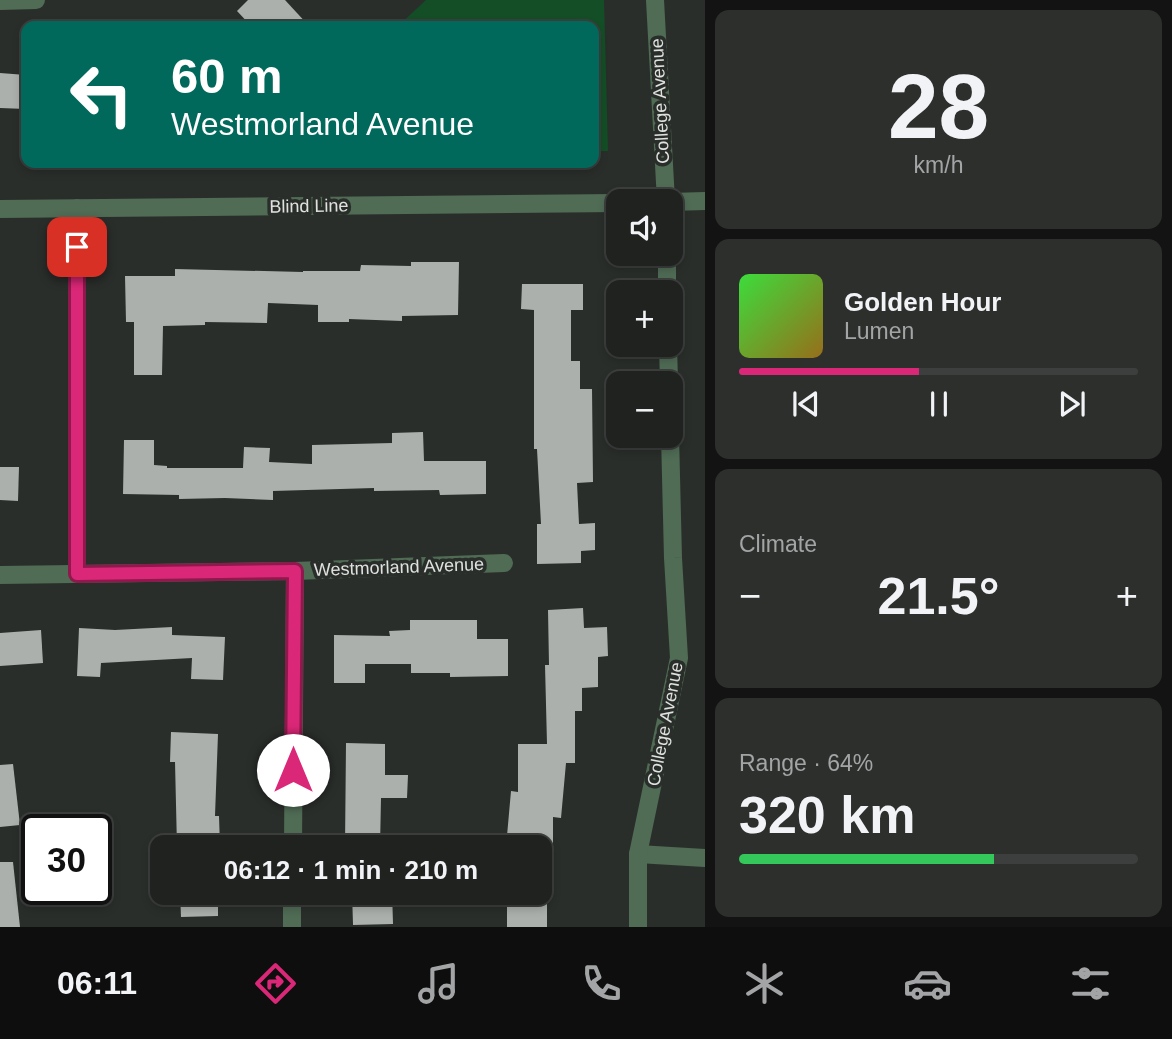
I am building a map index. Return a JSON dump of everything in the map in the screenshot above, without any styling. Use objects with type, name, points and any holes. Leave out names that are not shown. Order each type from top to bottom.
[{"type":"street","points":[[0,1],[36,0]]},
{"type":"street","name":"College Avenue","points":[[655,0],[667,189]]},
{"type":"street","points":[[683,202],[705,201]]},
{"type":"street","name":"Blind Line","points":[[0,209],[606,203]]},
{"type":"street","points":[[77,208],[77,574]]},
{"type":"street","name":"College Avenue","points":[[638,927],[638,854],[679,658],[670,448]]},
{"type":"street","name":"Westmorland Avenue","points":[[0,575],[295,571],[504,563]]},
{"type":"street","points":[[293,835],[295,571]]},
{"type":"street","points":[[638,854],[705,858]]},
{"type":"street","points":[[292,905],[292,927]]},
{"type":"green space","points":[[426,0],[604,0],[608,151],[599,151],[599,21],[403,21]]},
{"type":"building","points":[[248,0],[285,0],[304,21],[246,21],[237,11]]},
{"type":"building","points":[[0,73],[21,75],[21,109],[0,108]]},
{"type":"building","points":[[411,262],[459,262],[458,315],[402,316],[402,321],[349,319],[349,322],[318,322],[318,305],[268,303],[267,323],[205,322],[205,325],[163,326],[162,375],[134,375],[134,322],[126,322],[125,276],[175,276],[175,269],[360,271],[361,265],[411,266]]},
{"type":"building","points":[[522,284],[583,284],[583,310],[571,310],[571,361],[580,361],[580,389],[592,389],[593,482],[577,483],[579,524],[595,523],[595,550],[581,551],[581,563],[537,564],[537,524],[541,524],[537,449],[534,449],[534,310],[521,309]]},
{"type":"building","points":[[423,432],[424,461],[486,461],[486,494],[440,495],[439,490],[374,491],[374,488],[273,491],[273,500],[179,499],[179,495],[123,494],[124,440],[154,440],[154,465],[167,468],[243,468],[244,447],[270,448],[269,462],[312,464],[312,445],[392,443],[392,433]]},
{"type":"building","points":[[0,467],[19,467],[18,501],[0,500]]},
{"type":"building","points":[[583,608],[584,628],[607,627],[608,656],[598,657],[598,687],[582,688],[582,711],[575,711],[575,763],[566,763],[561,818],[553,817],[553,847],[552,835],[507,835],[511,791],[518,792],[518,744],[547,744],[545,665],[549,665],[548,610]]},
{"type":"building","points":[[410,620],[477,620],[477,639],[508,639],[508,676],[450,677],[450,673],[411,673],[411,664],[365,664],[365,683],[334,683],[334,635],[390,636],[389,631],[410,630]]},
{"type":"building","points":[[172,627],[172,635],[225,637],[223,680],[191,679],[192,658],[101,663],[100,677],[77,676],[79,628],[115,630]]},
{"type":"building","points":[[41,630],[43,663],[0,666],[0,633]]},
{"type":"building","points":[[171,732],[218,734],[215,816],[219,816],[220,835],[177,835],[175,762],[170,762]]},
{"type":"building","points":[[346,743],[385,744],[385,775],[408,775],[407,798],[381,798],[380,835],[345,835]]},
{"type":"building","points":[[13,764],[20,825],[0,827],[0,765]]},
{"type":"building","points":[[0,862],[13,862],[20,927],[0,927]]},
{"type":"building","points":[[181,905],[218,905],[218,916],[181,917]]},
{"type":"building","points":[[352,905],[392,905],[393,924],[353,925]]},
{"type":"building","points":[[507,905],[547,905],[547,927],[507,927]]},
{"type":"route","points":[[77,247],[77,574],[295,571],[293,770]]}]
